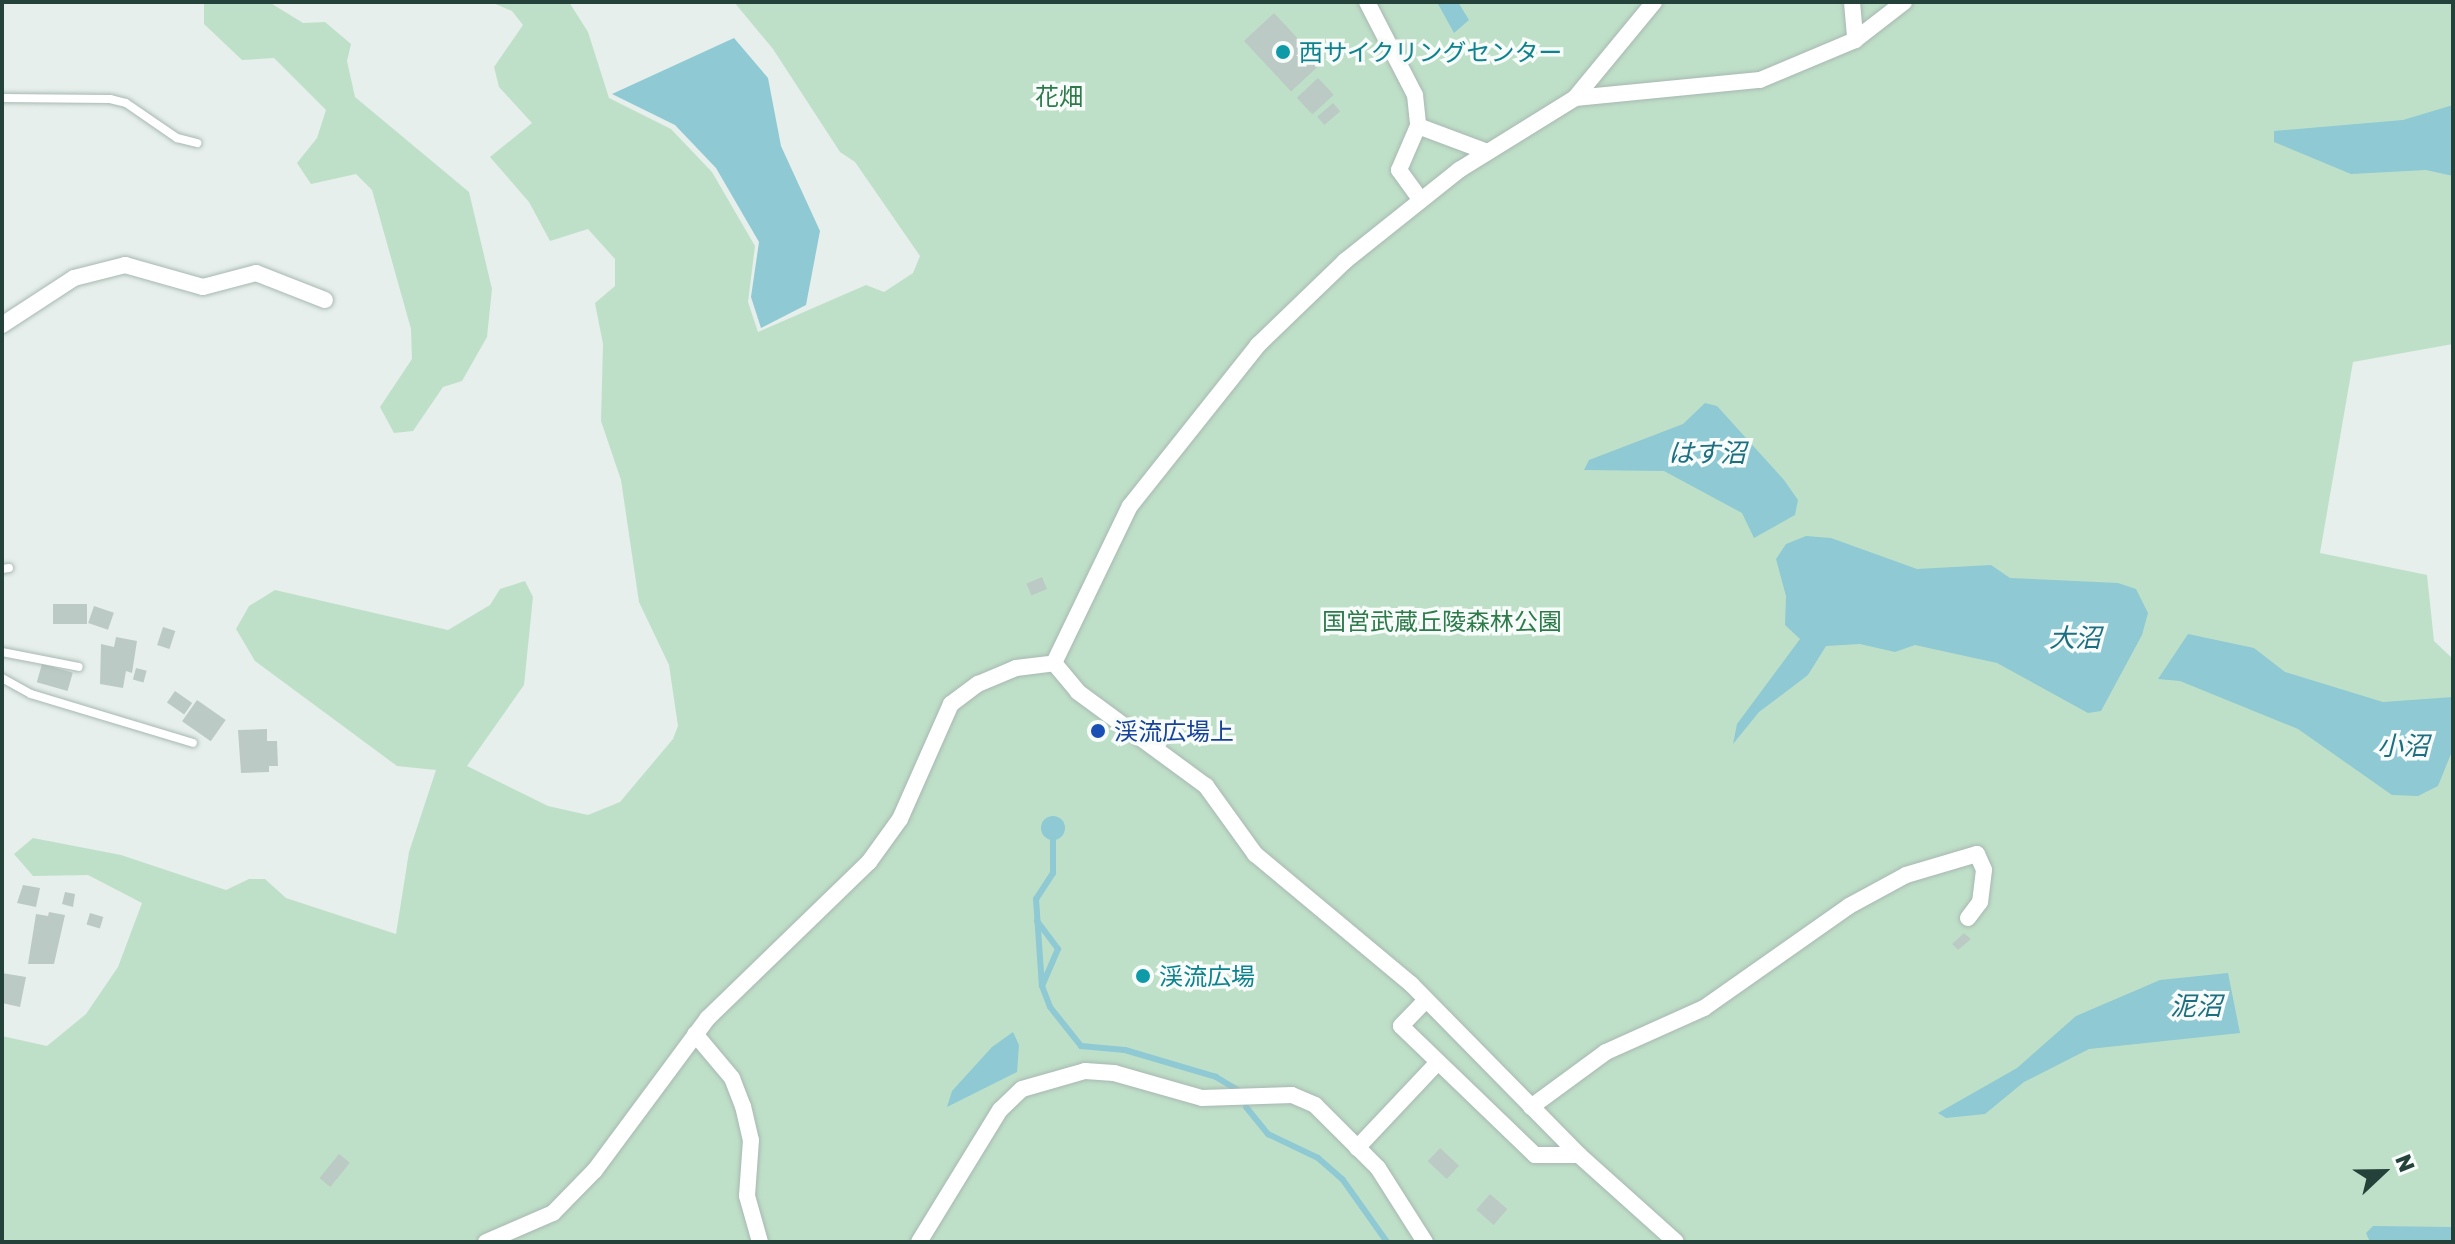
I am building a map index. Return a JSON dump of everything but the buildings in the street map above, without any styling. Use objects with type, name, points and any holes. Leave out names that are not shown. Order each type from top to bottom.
[{"type":"street","points":[[1367,2],[1385,43],[1409,78],[1418,126],[1399,170],[1421,200]]},
{"type":"street","points":[[1054,663],[1130,506],[1258,345],[1345,261],[1421,200],[1487,152],[1575,98],[1654,2]]},
{"type":"street","points":[[1852,2],[1855,40]]},
{"type":"street","points":[[1575,98],[1760,80],[1855,40],[1904,2]]},
{"type":"street","points":[[1418,126],[1487,152]]},
{"type":"street","points":[[2,325],[74,278],[125,265],[203,287],[256,273],[325,300]]},
{"type":"street","points":[[486,1242],[553,1213],[595,1170],[708,1018],[869,862],[900,819],[951,704],[1016,668],[1054,663]]},
{"type":"street","points":[[1054,663],[1078,692],[1206,786],[1255,854],[1426,1000],[1579,1155],[1676,1242]]},
{"type":"street","points":[[1531,1107],[1606,1052],[1704,1008],[1849,906],[1906,875],[1977,854],[1984,870],[1980,902],[1968,918]]},
{"type":"street","points":[[1426,1000],[1401,1026],[1535,1155],[1579,1155]]},
{"type":"street","points":[[695,1034],[732,1078],[743,1106],[751,1140],[747,1196],[760,1242]]},
{"type":"street","points":[[1357,1148],[1438,1062]]},
{"type":"street","points":[[919,1242],[1000,1110],[1022,1089],[1055,1075],[1114,1073],[1202,1098],[1292,1095],[1315,1105],[1378,1168],[1425,1242]]},
{"type":"lane","points":[[2,98],[110,99],[126,103],[177,138],[197,143]]},
{"type":"lane","points":[[2,652],[79,667]]},
{"type":"lane","points":[[2,678],[31,694],[193,743]]},
{"type":"green space","points":[[204,2],[269,2],[303,23],[325,22],[351,44],[347,61],[355,97],[469,192],[492,289],[487,337],[462,381],[443,387],[413,431],[394,433],[380,407],[412,359],[411,329],[372,190],[356,174],[311,184],[297,163],[317,138],[326,110],[274,58],[242,60],[204,24]]},
{"type":"green space","name":"国営武蔵丘陵森林公園","points":[[491,2],[569,2],[588,32],[609,98],[671,129],[712,172],[755,246],[748,302],[758,332],[866,285],[884,292],[913,273],[920,256],[855,162],[840,152],[773,49],[734,2],[2453,2],[2453,344],[2353,362],[2320,553],[2427,575],[2434,641],[2453,659],[2453,1242],[2,1242],[2,1036],[47,1046],[86,1014],[118,967],[142,903],[88,875],[33,876],[14,854],[33,838],[121,855],[226,890],[249,879],[265,879],[286,898],[396,934],[409,852],[436,770],[397,766],[255,661],[236,629],[249,606],[275,590],[448,630],[490,605],[500,589],[525,581],[533,597],[524,685],[467,766],[548,806],[588,815],[620,802],[673,739],[678,726],[669,665],[639,602],[621,480],[601,421],[603,344],[595,303],[615,286],[615,259],[588,229],[550,241],[529,202],[490,157],[532,123],[499,87],[494,67],[523,25],[512,11]]},
{"type":"water","points":[[1437,2],[1458,2],[1469,20],[1454,33]]},
{"type":"water","points":[[734,38],[768,78],[781,146],[820,231],[806,305],[761,328],[751,297],[759,242],[716,168],[675,125],[612,94]]},
{"type":"water","points":[[2453,105],[2453,176],[2426,170],[2351,174],[2274,142],[2274,131],[2403,120]]},
{"type":"water","name":"はす沼","points":[[1705,403],[1717,406],[1784,480],[1798,500],[1795,515],[1754,538],[1742,513],[1664,471],[1584,470],[1589,460],[1683,424]]},
{"type":"water","name":"大沼","points":[[1806,536],[1831,538],[1917,569],[1991,565],[2010,578],[2118,583],[2136,589],[2148,613],[2142,635],[2101,711],[2088,713],[1997,663],[1915,645],[1895,652],[1860,644],[1826,646],[1808,675],[1759,712],[1733,744],[1737,724],[1800,639],[1785,625],[1786,596],[1776,559],[1786,544]]},
{"type":"water","name":"小沼","points":[[2188,634],[2254,648],[2285,672],[2383,702],[2453,697],[2453,749],[2438,786],[2418,796],[2392,795],[2298,729],[2180,681],[2158,679]]},
{"type":"water","points":[[1053,816],[1064,823],[1065,828],[1058,839],[1053,840],[1042,833],[1041,828],[1048,817]]},
{"type":"water","name":"泥沼","points":[[2228,973],[2240,1033],[2089,1049],[2024,1082],[1985,1114],[1946,1118],[1938,1113],[2017,1068],[2076,1016],[2160,980]]},
{"type":"water","points":[[1013,1032],[1019,1045],[1017,1072],[947,1107],[952,1091],[992,1047]]},
{"type":"water","points":[[2373,1226],[2452,1227],[2453,1242],[2370,1242],[2366,1233]]},
{"type":"waterway","points":[[1053,840],[1053,873],[1036,899],[1042,986],[1050,1007],[1081,1046],[1125,1050],[1216,1077],[1238,1090]]},
{"type":"waterway","points":[[1037,921],[1058,949],[1042,986]]},
{"type":"waterway","points":[[1246,1107],[1268,1134],[1318,1158],[1343,1180],[1387,1242]]},
{"type":"place","name":"西サイクリングセンター","points":[[1283,52]]},
{"type":"place","name":"渓流広場上","points":[[1098,731]]},
{"type":"place","name":"渓流広場","points":[[1143,976]]},
{"type":"park label","name":"花畑","points":[[1059,96]]}]
